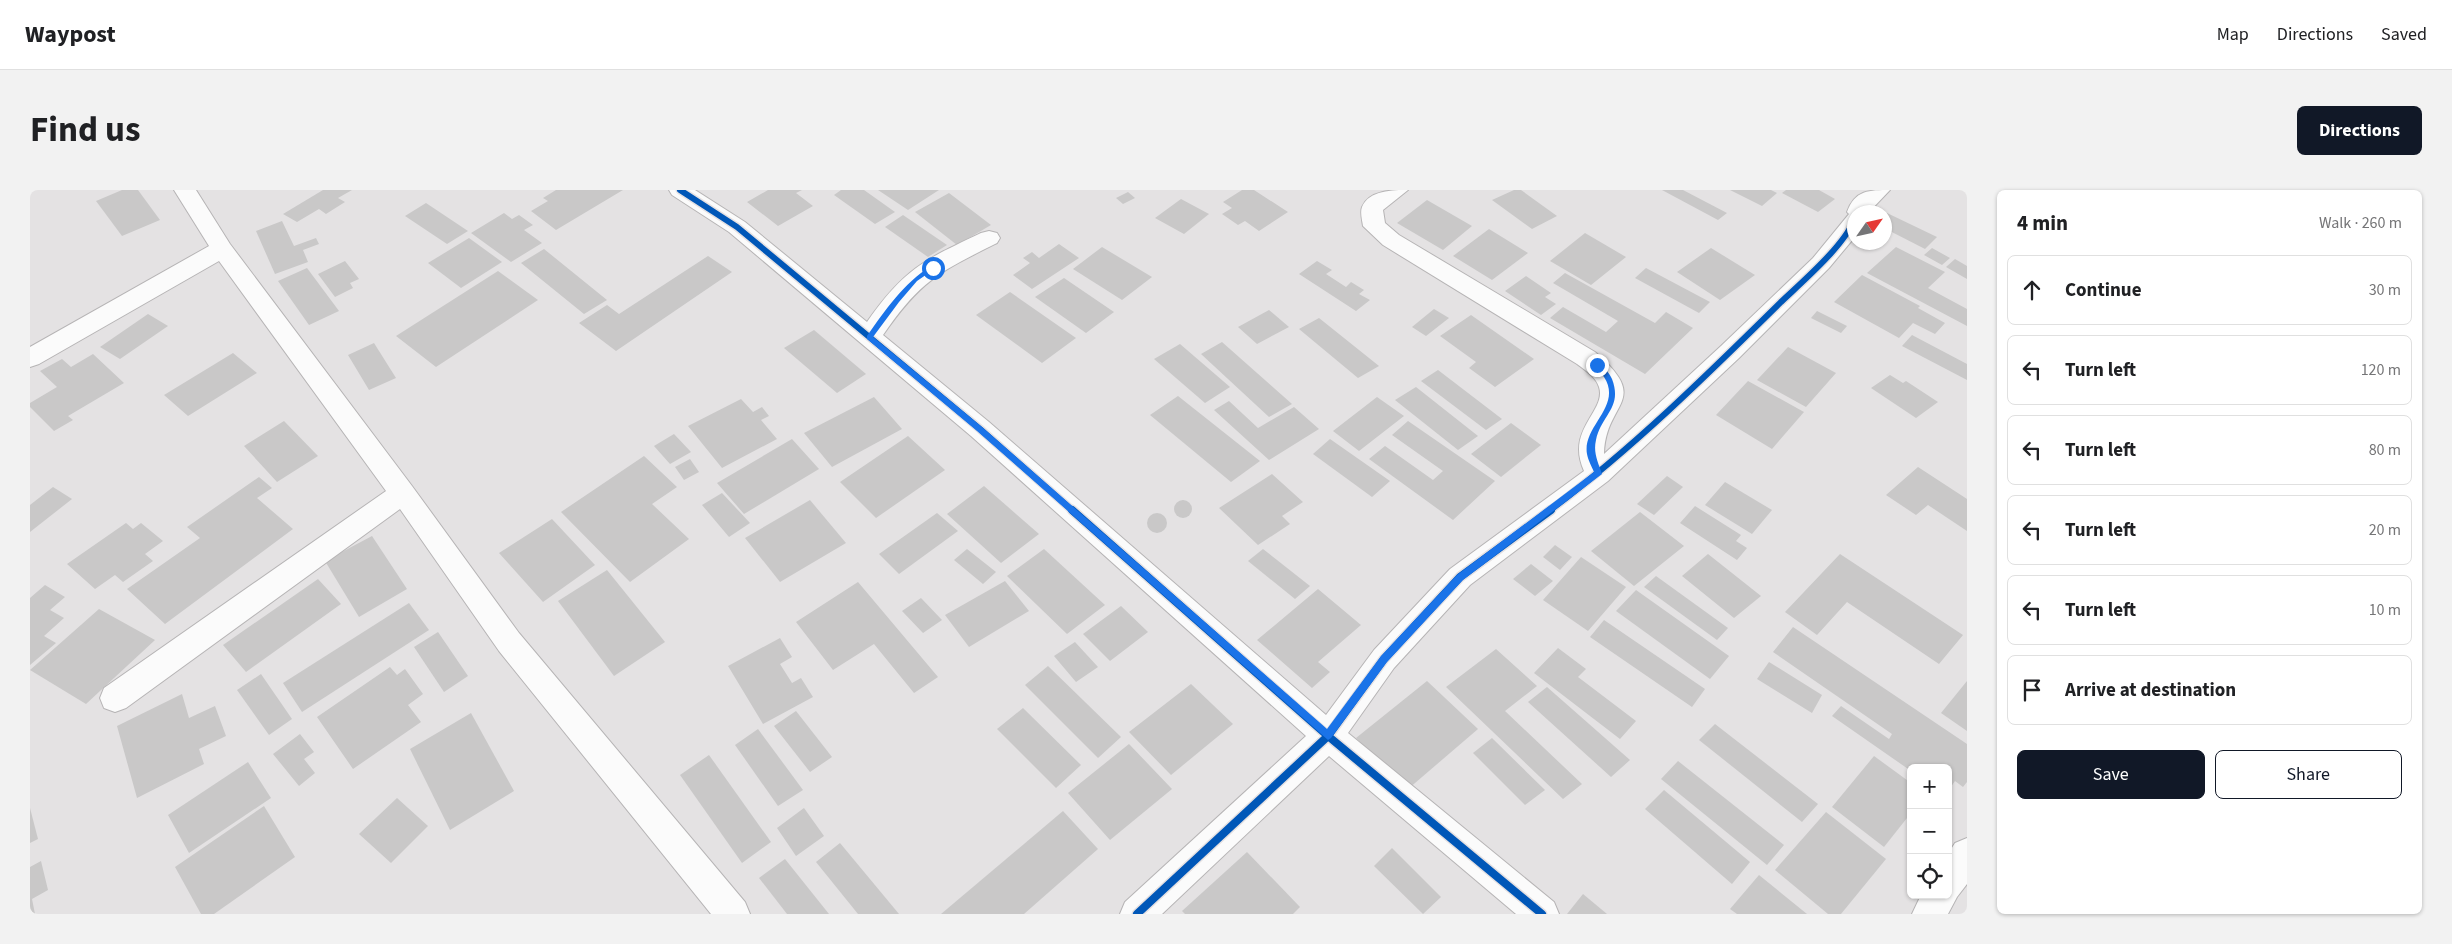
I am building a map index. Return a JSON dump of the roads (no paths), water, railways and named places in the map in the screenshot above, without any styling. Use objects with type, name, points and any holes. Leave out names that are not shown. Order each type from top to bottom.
[{"type":"street","points":[[185,190],[222,249],[403,493],[509,642],[733,914]]},
{"type":"street","points":[[680,190],[737,227],[987,435],[1328,736],[1542,914]]},
{"type":"street","points":[[1396,190],[1372,208],[1374,226],[1391,240],[1586,358],[1607,376],[1613,391],[1612,402],[1592,438],[1590,453],[1599,474]]},
{"type":"street","points":[[1861,205],[1879,190]]},
{"type":"street","points":[[1137,914],[1328,736],[1384,659],[1460,577],[1599,474],[1730,352],[1821,263],[1847,233]]},
{"type":"street","points":[[869,337],[896,300],[915,279],[956,254],[989,238]]},
{"type":"street","points":[[30,358],[222,249]]},
{"type":"street","points":[[115,698],[403,493]]},
{"type":"street","points":[[1952,878],[1967,854]]},
{"type":"street","points":[[1929,914],[1938,899]]}]
